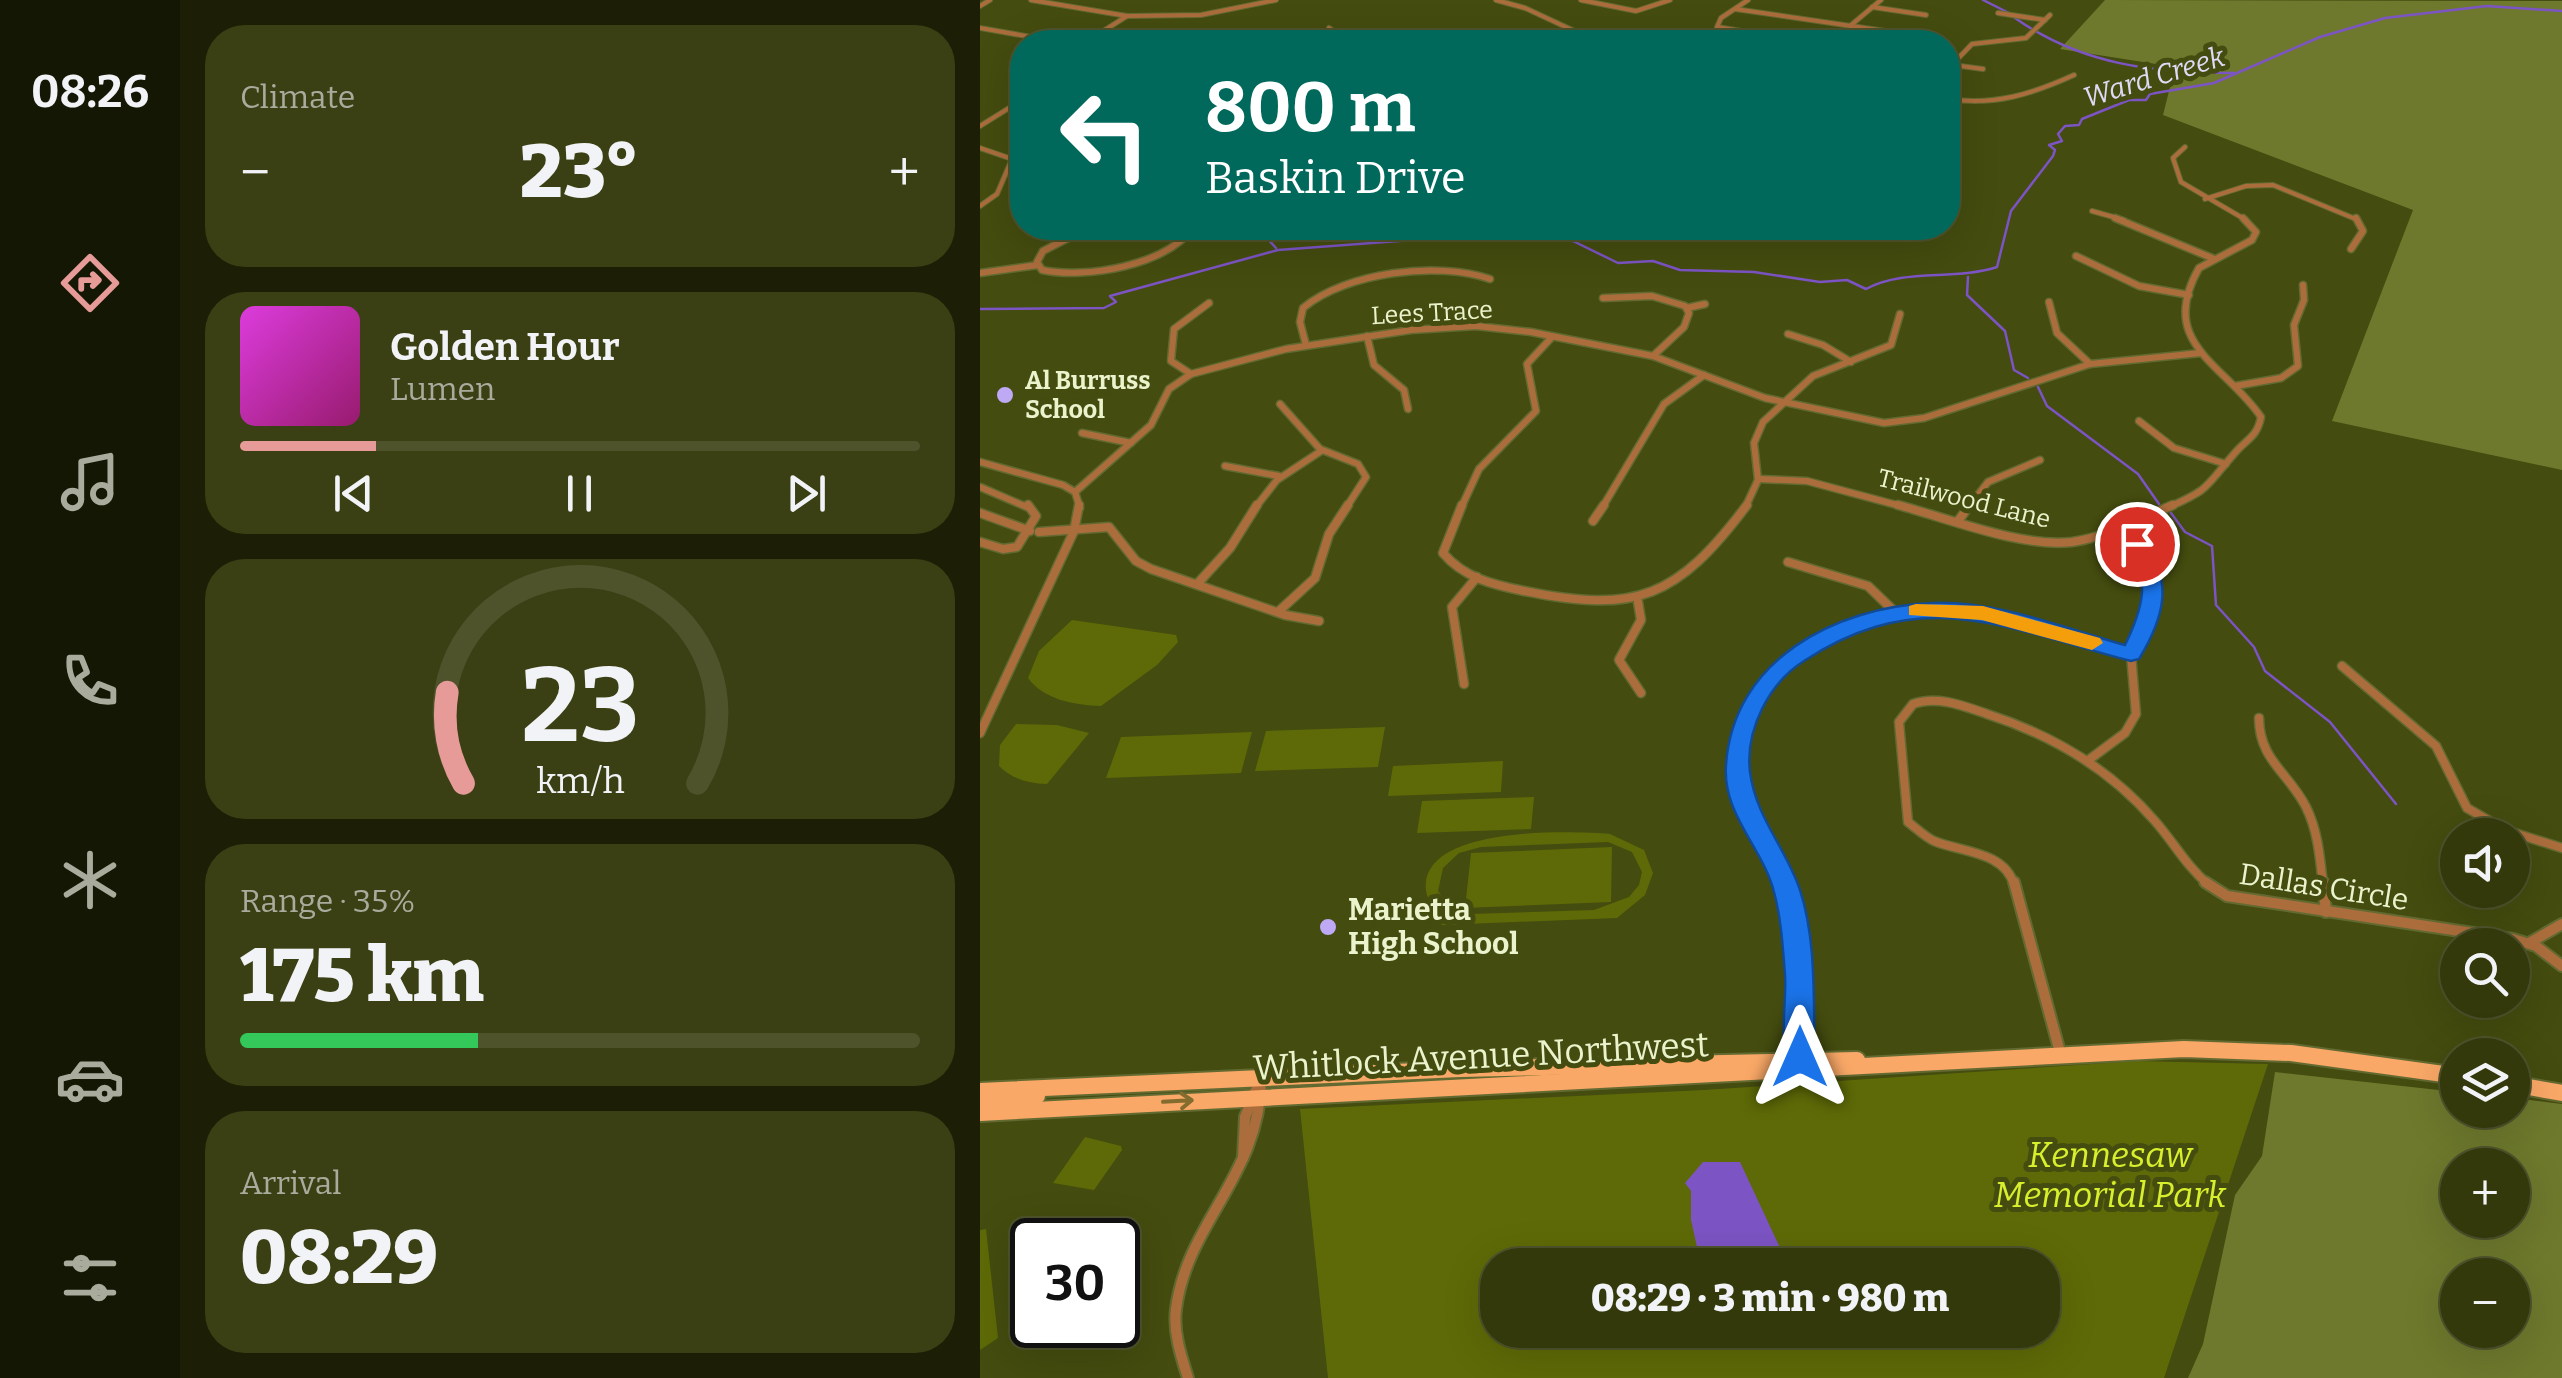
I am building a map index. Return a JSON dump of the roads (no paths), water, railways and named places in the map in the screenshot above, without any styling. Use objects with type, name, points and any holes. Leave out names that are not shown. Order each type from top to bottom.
[{"type":"highway","name":"Whitlock Avenue Northwest","points":[[980,1091],[1261,1078],[1800,1066],[2253,1050],[2440,1074]]},
{"type":"highway","name":"Whitlock Avenue Northwest","points":[[980,1113],[1800,1066]]},
{"type":"highway","points":[[980,1102],[1078,1086]]},
{"type":"highway","points":[[2530,1087],[2562,1093]]},
{"type":"street","points":[[980,6],[990,0]]},
{"type":"street","points":[[1031,0],[1127,16],[1201,15],[1276,0]]},
{"type":"street","points":[[1496,0],[1525,8],[1572,30]]},
{"type":"street","points":[[1581,0],[1629,13],[1652,10],[1670,0]]},
{"type":"street","points":[[1734,30],[1716,27],[1748,0]]},
{"type":"street","points":[[1850,26],[1881,0]]},
{"type":"street","points":[[1872,7],[1926,15]]},
{"type":"street","points":[[1735,9],[1878,30]]},
{"type":"street","points":[[1960,55],[1972,44],[2026,38],[2048,18],[1998,13]]},
{"type":"street","points":[[1105,30],[1127,16]]},
{"type":"street","points":[[980,28],[1010,33]]},
{"type":"street","points":[[1329,28],[1333,30]]},
{"type":"street","points":[[1976,35],[1984,41]]},
{"type":"street","points":[[1960,67],[1983,70]]},
{"type":"street","points":[[1960,101],[2008,103],[2074,74]]},
{"type":"street","points":[[980,126],[1008,109]]},
{"type":"street","points":[[2076,256],[2139,286],[2189,295],[2198,268],[2212,258],[2248,246],[2256,232],[2245,219],[2188,190],[2176,174],[2173,158],[2186,147]]},
{"type":"street","points":[[980,148],[1010,158]]},
{"type":"street","points":[[980,206],[997,194],[1010,164]]},
{"type":"street","points":[[2257,176],[2261,184]]},
{"type":"street","points":[[2205,199],[2261,184],[2284,187],[2350,213],[2363,228],[2351,249]]},
{"type":"street","points":[[2092,211],[2134,223],[2212,258]]},
{"type":"street","points":[[1038,264],[1043,251],[1065,240]]},
{"type":"street","points":[[980,273],[1038,264],[1060,275],[1093,272],[1182,240]]},
{"type":"street","points":[[1306,345],[1298,326],[1302,310],[1318,294],[1336,286],[1440,273],[1480,274],[1490,279]]},
{"type":"street","points":[[2234,386],[2286,376],[2298,366],[2294,329],[2304,300],[2302,285]]},
{"type":"street","name":"Trailwood Lane","points":[[1759,479],[1807,481],[2050,542],[2084,540],[2195,496],[2212,485],[2226,464],[2258,433],[2262,422],[2259,412],[2201,353],[2183,328],[2189,295]]},
{"type":"street","points":[[1604,298],[1662,297],[1687,308],[1705,304]]},
{"type":"street","points":[[1076,492],[1155,420],[1169,389],[1190,374],[1171,362],[1174,329],[1209,302]]},
{"type":"street","points":[[2049,302],[2057,333],[2090,364]]},
{"type":"street","points":[[1653,356],[1684,327],[1687,308]]},
{"type":"street","points":[[1552,337],[1527,364],[1536,412],[1479,469],[1443,544],[1449,562],[1477,578],[1564,598],[1638,602],[1664,592],[1686,575],[1744,509],[1759,479],[1753,447],[1756,431],[1802,383],[1890,345],[1900,314]]},
{"type":"street","name":"Lees Trace","points":[[1190,374],[1306,345],[1476,326],[1653,356],[1786,404],[1896,426],[2090,364],[2201,353]]},
{"type":"street","points":[[1788,334],[1823,346],[1850,362]]},
{"type":"street","points":[[1367,336],[1374,365],[1404,390],[1408,409]]},
{"type":"street","points":[[1592,521],[1624,477],[1657,415],[1679,391],[1704,375]]},
{"type":"street","points":[[1278,612],[1315,578],[1329,534],[1366,479],[1358,464],[1321,450],[1280,404]]},
{"type":"street","points":[[2139,421],[2174,448],[2226,464]]},
{"type":"street","points":[[1082,433],[1131,443]]},
{"type":"street","points":[[1200,582],[1221,561],[1244,519],[1278,476],[1321,450]]},
{"type":"street","points":[[1958,520],[1988,482],[2040,460]]},
{"type":"street","points":[[980,462],[1056,482],[1076,492],[1080,508],[1075,529],[980,733]]},
{"type":"street","points":[[1224,466],[1278,476]]},
{"type":"street","points":[[980,542],[1011,549],[1034,531],[1036,516],[1031,506],[983,491]]},
{"type":"street","points":[[980,514],[1034,531],[1114,532],[1140,564],[1278,612],[1319,621]]},
{"type":"street","points":[[2090,759],[2125,733],[2136,714],[2131,654],[2154,600],[2145,555],[2116,528]]},
{"type":"street","points":[[1788,562],[1868,586],[1896,614]]},
{"type":"street","points":[[1464,684],[1452,607],[1477,578]]},
{"type":"street","points":[[1638,602],[1639,626],[1620,660],[1641,692]]},
{"type":"street","points":[[1800,1066],[1798,974],[1787,890],[1744,805],[1737,768],[1739,746],[1753,702],[1774,672],[1834,632],[1896,614],[1933,609],[1983,613],[2131,654]]},
{"type":"street","points":[[2342,666],[2436,746],[2467,808],[2492,824],[2562,848]]},
{"type":"street","name":"Dallas Circle","points":[[2061,1056],[2012,876],[1988,856],[1932,840],[1908,822],[1900,717],[1917,702],[1940,700],[2055,738],[2090,759],[2154,820],[2191,870],[2211,888],[2242,900],[2440,929]]},
{"type":"street","points":[[2258,718],[2262,754],[2298,795],[2312,821],[2326,912]]},
{"type":"street","points":[[2530,942],[2562,924]]},
{"type":"street","name":"Dallas Circle","points":[[2530,944],[2562,966]]},
{"type":"street","points":[[1188,1378],[1176,1332],[1179,1295],[1253,1143],[1261,1078]]},
{"type":"waterway","points":[[1983,0],[2009,13]]},
{"type":"waterway","name":"Ward Creek","points":[[1562,240],[1573,241],[1618,263],[1653,261],[1680,270],[1754,272],[1820,282],[1847,280],[1866,289],[1897,279],[1981,271],[1997,267],[2011,211],[2053,156],[2055,150],[2049,145],[2062,141],[2058,134],[2065,126],[2079,125],[2082,119],[2129,100],[2146,100],[2150,94],[2214,83],[2320,37],[2385,18],[2487,6],[2562,11]]},
{"type":"waterway","points":[[2015,18],[2066,46],[2120,63],[2175,71],[2234,73]]},
{"type":"waterway","points":[[1269,240],[1276,248]]},
{"type":"waterway","name":"Ward Creek","points":[[980,309],[1104,308],[1116,302],[1110,296],[1278,250],[1412,240]]},
{"type":"waterway","points":[[1968,277],[1967,295],[2005,331],[2014,370],[2028,378]]},
{"type":"waterway","points":[[2038,387],[2047,406],[2138,474],[2159,504]]},
{"type":"waterway","points":[[2171,513],[2185,532],[2212,546],[2216,605],[2254,647],[2265,671],[2330,722],[2396,804]]},
{"type":"place","name":"Al Burruss School","points":[[1005,395]]},
{"type":"place","name":"Marietta High School","points":[[1328,927]]},
{"type":"park label","name":"Kennesaw Memorial Park","points":[[2110,1175]]}]
